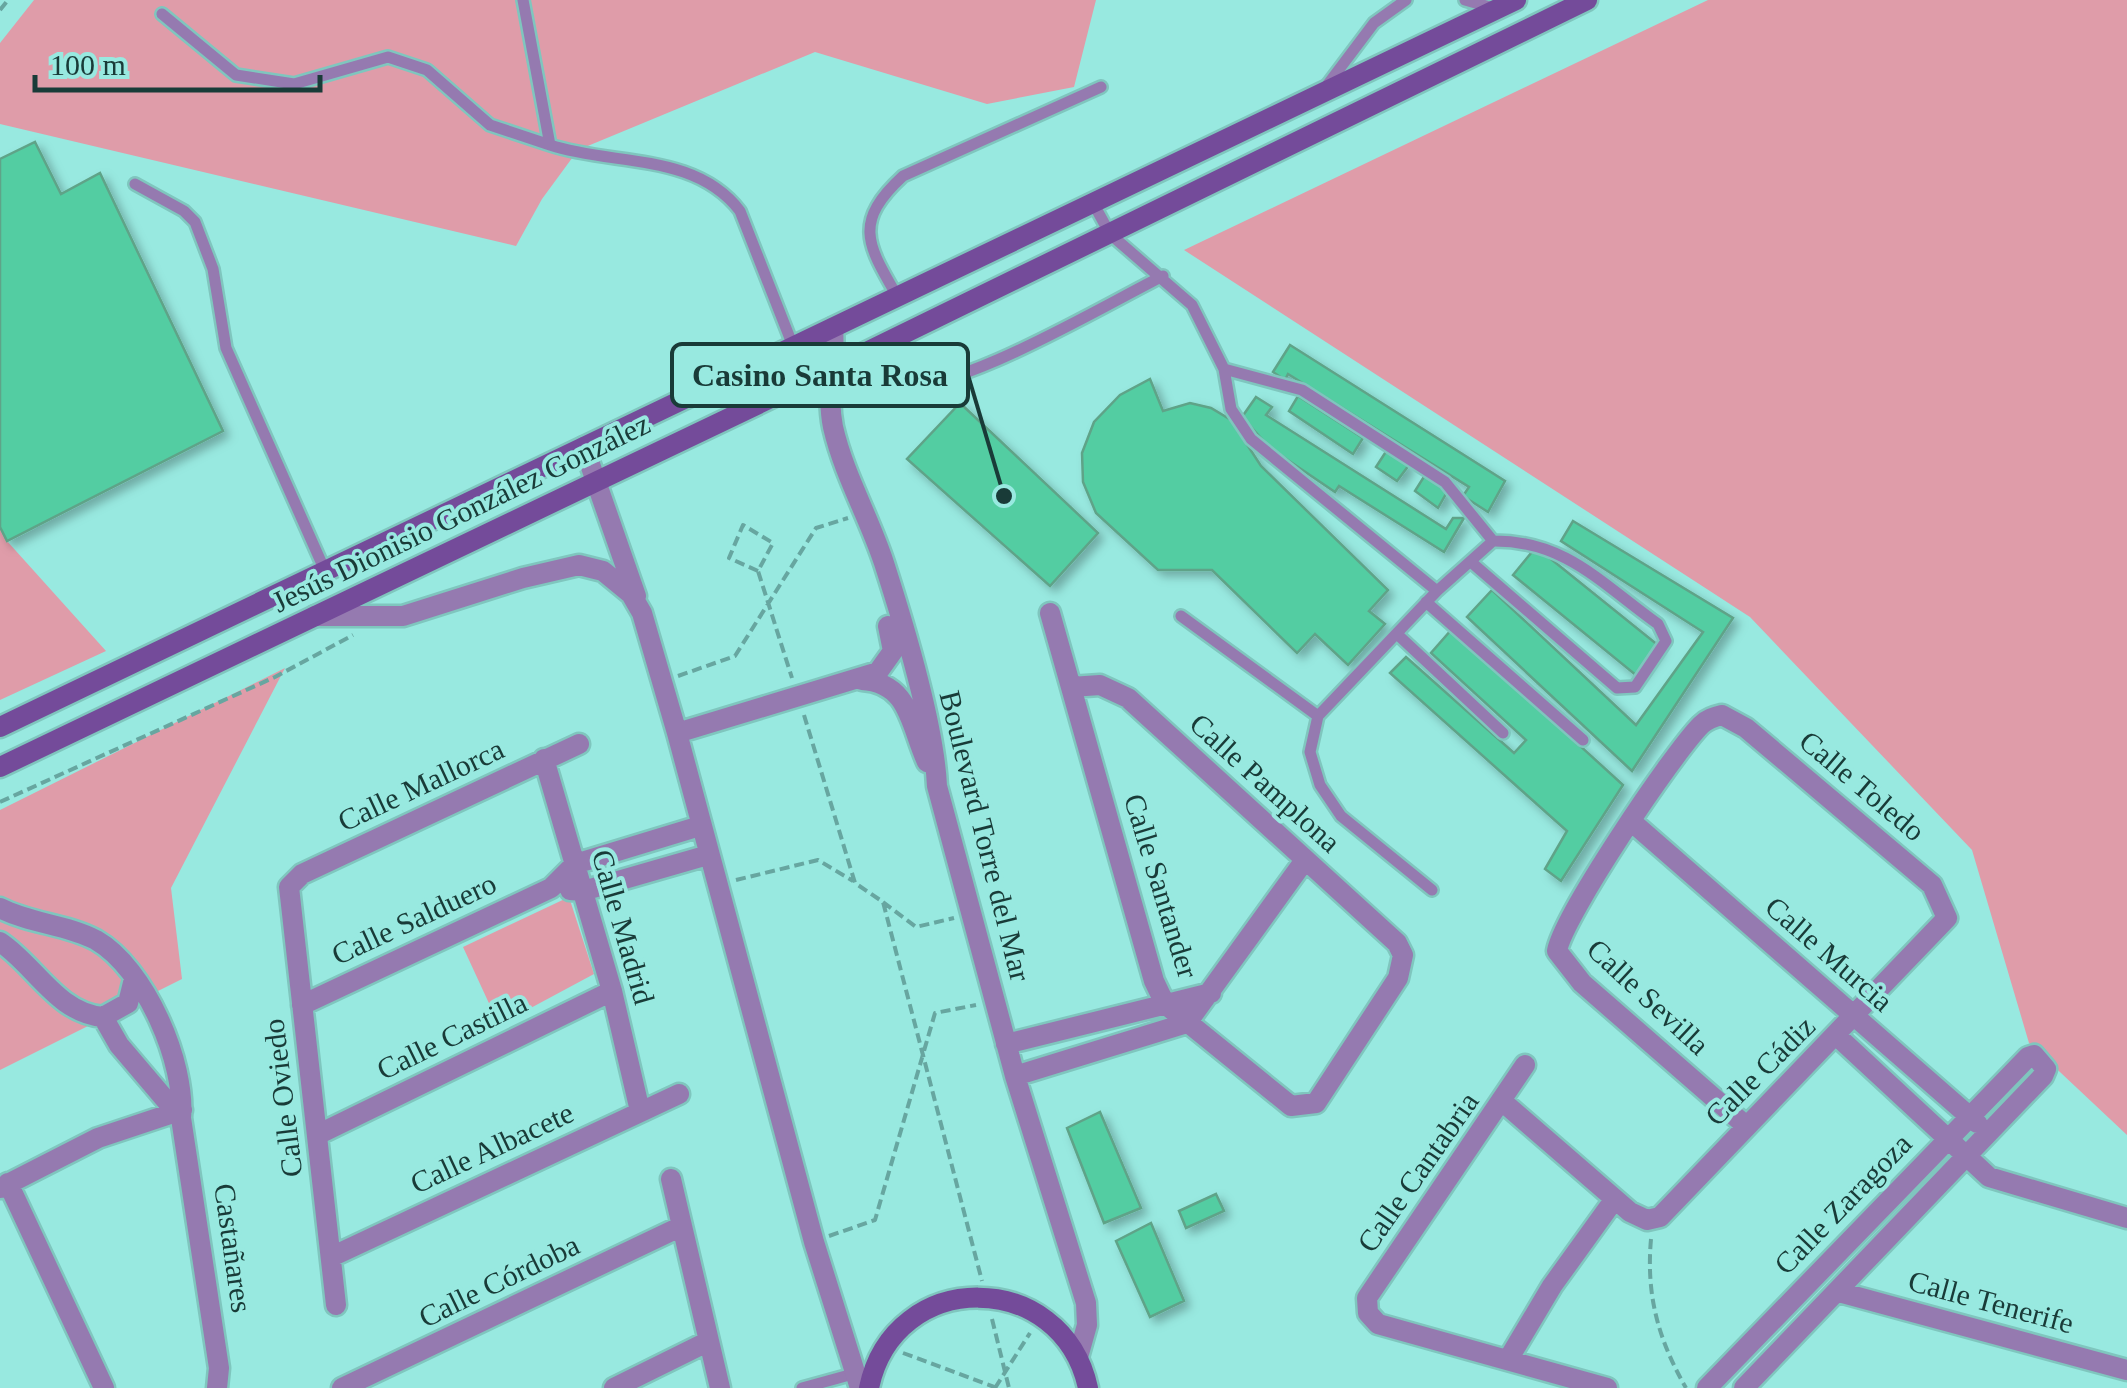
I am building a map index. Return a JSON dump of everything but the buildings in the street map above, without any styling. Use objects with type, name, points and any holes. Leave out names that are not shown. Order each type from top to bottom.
[{"type":"main road","name":"Jesús Dionisio González González","points":[[1,768],[836,367],[1587,0]]},
{"type":"main road","name":"Jesús Dionisio González González","points":[[0,727],[1507,4]]},
{"type":"main road","points":[[860,1383],[885,1346],[911,1318],[939,1302],[986,1297],[1003,1299],[1040,1316],[1059,1331],[1078,1358],[1088,1388]]},
{"type":"street","name":"Boulevard Torre del Mar","points":[[833,328],[833,426],[865,521],[883,559],[936,750],[937,786],[1006,1044],[1086,1303],[1087,1325],[1078,1358]]},
{"type":"street","points":[[584,447],[642,613],[814,1242],[860,1383]]},
{"type":"street","points":[[677,733],[860,680],[885,666],[893,651],[865,521]]},
{"type":"street","points":[[316,616],[382,619],[427,611],[523,578],[579,565],[616,578],[642,613]]},
{"type":"street","name":"Calle Santander","points":[[1050,613],[1154,981],[1165,1004],[1292,1106],[1307,1108]]},
{"type":"street","points":[[860,680],[880,681],[900,695],[937,786]]},
{"type":"street","name":"Calle Pamplona","points":[[1071,687],[1100,685],[1128,698],[1388,933],[1403,954],[1398,978],[1324,1094],[1307,1108]]},
{"type":"street","name":"Calle Toledo","points":[[1632,822],[1700,725],[1722,715],[1746,728],[1932,885],[1948,918]]},
{"type":"street","name":"Calle Mallorca","points":[[291,884],[302,874],[579,744]]},
{"type":"street","name":"Calle Madrid","points":[[544,760],[612,992],[640,1112]]},
{"type":"street","name":"Calle Sevilla","points":[[1632,822],[1566,921],[1557,951],[1582,983],[1745,1125]]},
{"type":"street","name":"Calle Murcia","points":[[1632,822],[1986,1132]]},
{"type":"street","name":"Calle Salduero","points":[[302,1005],[551,888],[575,864],[700,826]]},
{"type":"street","points":[[551,888],[582,891],[708,855]]},
{"type":"street","points":[[1015,1076],[1187,1024],[1305,860]]},
{"type":"street","name":"Calle Oviedo","points":[[291,884],[336,1305]]},
{"type":"street","points":[[0,908],[49,928],[96,940],[118,957],[134,979],[128,1003],[103,1018],[89,1016],[58,997],[27,963],[0,942]]},
{"type":"street","name":"Calle Cádiz","points":[[1653,1219],[1668,1210],[1745,1125],[1837,1036],[1948,918]]},
{"type":"street","points":[[27,963],[32,940],[49,928]]},
{"type":"street","name":"Castañares","points":[[134,979],[171,1048],[219,1368],[218,1388]]},
{"type":"street","name":"Calle Castilla","points":[[318,1135],[612,992]]},
{"type":"street","points":[[1006,1044],[1211,994]]},
{"type":"street","points":[[103,1018],[179,1113],[98,1138],[4,1186],[104,1388]]},
{"type":"street","points":[[1094,1022],[1102,1049]]},
{"type":"street","name":"Calle Murcia","points":[[1837,1036],[1988,1178],[2127,1218]]},
{"type":"street","name":"Calle Zaragoza","points":[[1707,1388],[2023,1062],[2034,1055],[2042,1060],[2046,1069],[2040,1080],[1744,1388]]},
{"type":"street","name":"Calle Cantabria","points":[[1509,1358],[1378,1324],[1368,1314],[1367,1298],[1525,1065]]},
{"type":"street","name":"Calle Albacete","points":[[331,1257],[679,1094]]},
{"type":"street","points":[[1502,1102],[1614,1200],[1640,1217],[1653,1219]]},
{"type":"street","points":[[671,1179],[720,1388]]},
{"type":"street","points":[[1608,1388],[1509,1358],[1552,1286],[1614,1200]]},
{"type":"street","name":"Calle Córdoba","points":[[353,1386],[682,1226]]},
{"type":"street","name":"Calle Tenerife","points":[[1839,1292],[2127,1370]]},
{"type":"street","points":[[614,1388],[709,1341]]},
{"type":"lane","points":[[523,0],[550,145]]},
{"type":"lane","points":[[1323,91],[1374,23],[1406,0]]},
{"type":"lane","points":[[1465,0],[1507,4]]},
{"type":"lane","points":[[162,14],[236,75],[294,84],[388,57],[428,70],[490,125],[550,145],[690,172],[728,195],[740,210],[793,346]]},
{"type":"lane","points":[[896,296],[868,237],[869,220],[880,196],[902,176],[1102,87]]},
{"type":"lane","points":[[135,184],[196,222],[213,269],[226,348],[326,573]]},
{"type":"lane","points":[[1092,201],[1110,234],[1164,276],[1192,305],[1224,369],[1231,410],[1260,450],[1437,590]]},
{"type":"lane","points":[[836,367],[896,388],[959,377],[1164,276]]},
{"type":"lane","points":[[1224,369],[1302,390],[1350,420],[1445,482],[1493,541]]},
{"type":"lane","points":[[1432,890],[1341,816],[1320,785],[1310,752],[1318,716],[1437,590],[1493,541],[1526,541],[1552,548],[1658,624],[1666,640],[1635,687],[1617,688],[1471,562]]},
{"type":"lane","points":[[1426,602],[1584,740]]},
{"type":"lane","points":[[1180,616],[1318,716]]},
{"type":"lane","points":[[1397,634],[1503,733]]},
{"type":"lane","points":[[802,1388],[860,1383]]},
{"type":"path","points":[[0,10],[8,0]]},
{"type":"path","points":[[661,681],[735,656],[816,528],[865,521]]},
{"type":"path","points":[[758,571],[730,558],[743,525],[773,543],[758,571],[855,883]]},
{"type":"path","points":[[0,802],[275,677],[382,619]]},
{"type":"path","points":[[716,884],[818,860],[916,926],[972,914]]},
{"type":"path","points":[[883,902],[1009,1388]]},
{"type":"path","points":[[814,1242],[876,1220],[935,1013],[995,1002]]},
{"type":"path","points":[[1653,1219],[1649,1268],[1654,1314],[1686,1388]]},
{"type":"path","points":[[885,1346],[996,1388],[1040,1316]]},
{"type":"shaded area","points":[[34,0],[1096,0],[1074,87],[987,104],[815,52],[578,150],[542,199],[516,246],[0,124],[0,43]]},
{"type":"shaded area","points":[[1708,0],[2127,0],[2127,1135],[2029,1043],[1972,850],[1750,617],[1184,250]]},
{"type":"shaded area","points":[[0,527],[7,541],[106,651],[0,700]]},
{"type":"shaded area","points":[[285,668],[171,888],[182,979],[0,1070],[0,810]]},
{"type":"shaded area","points":[[569,897],[594,974],[499,1025],[463,947]]},
{"type":"place","name":"Casino Santa Rosa","points":[[1004,496]]}]
